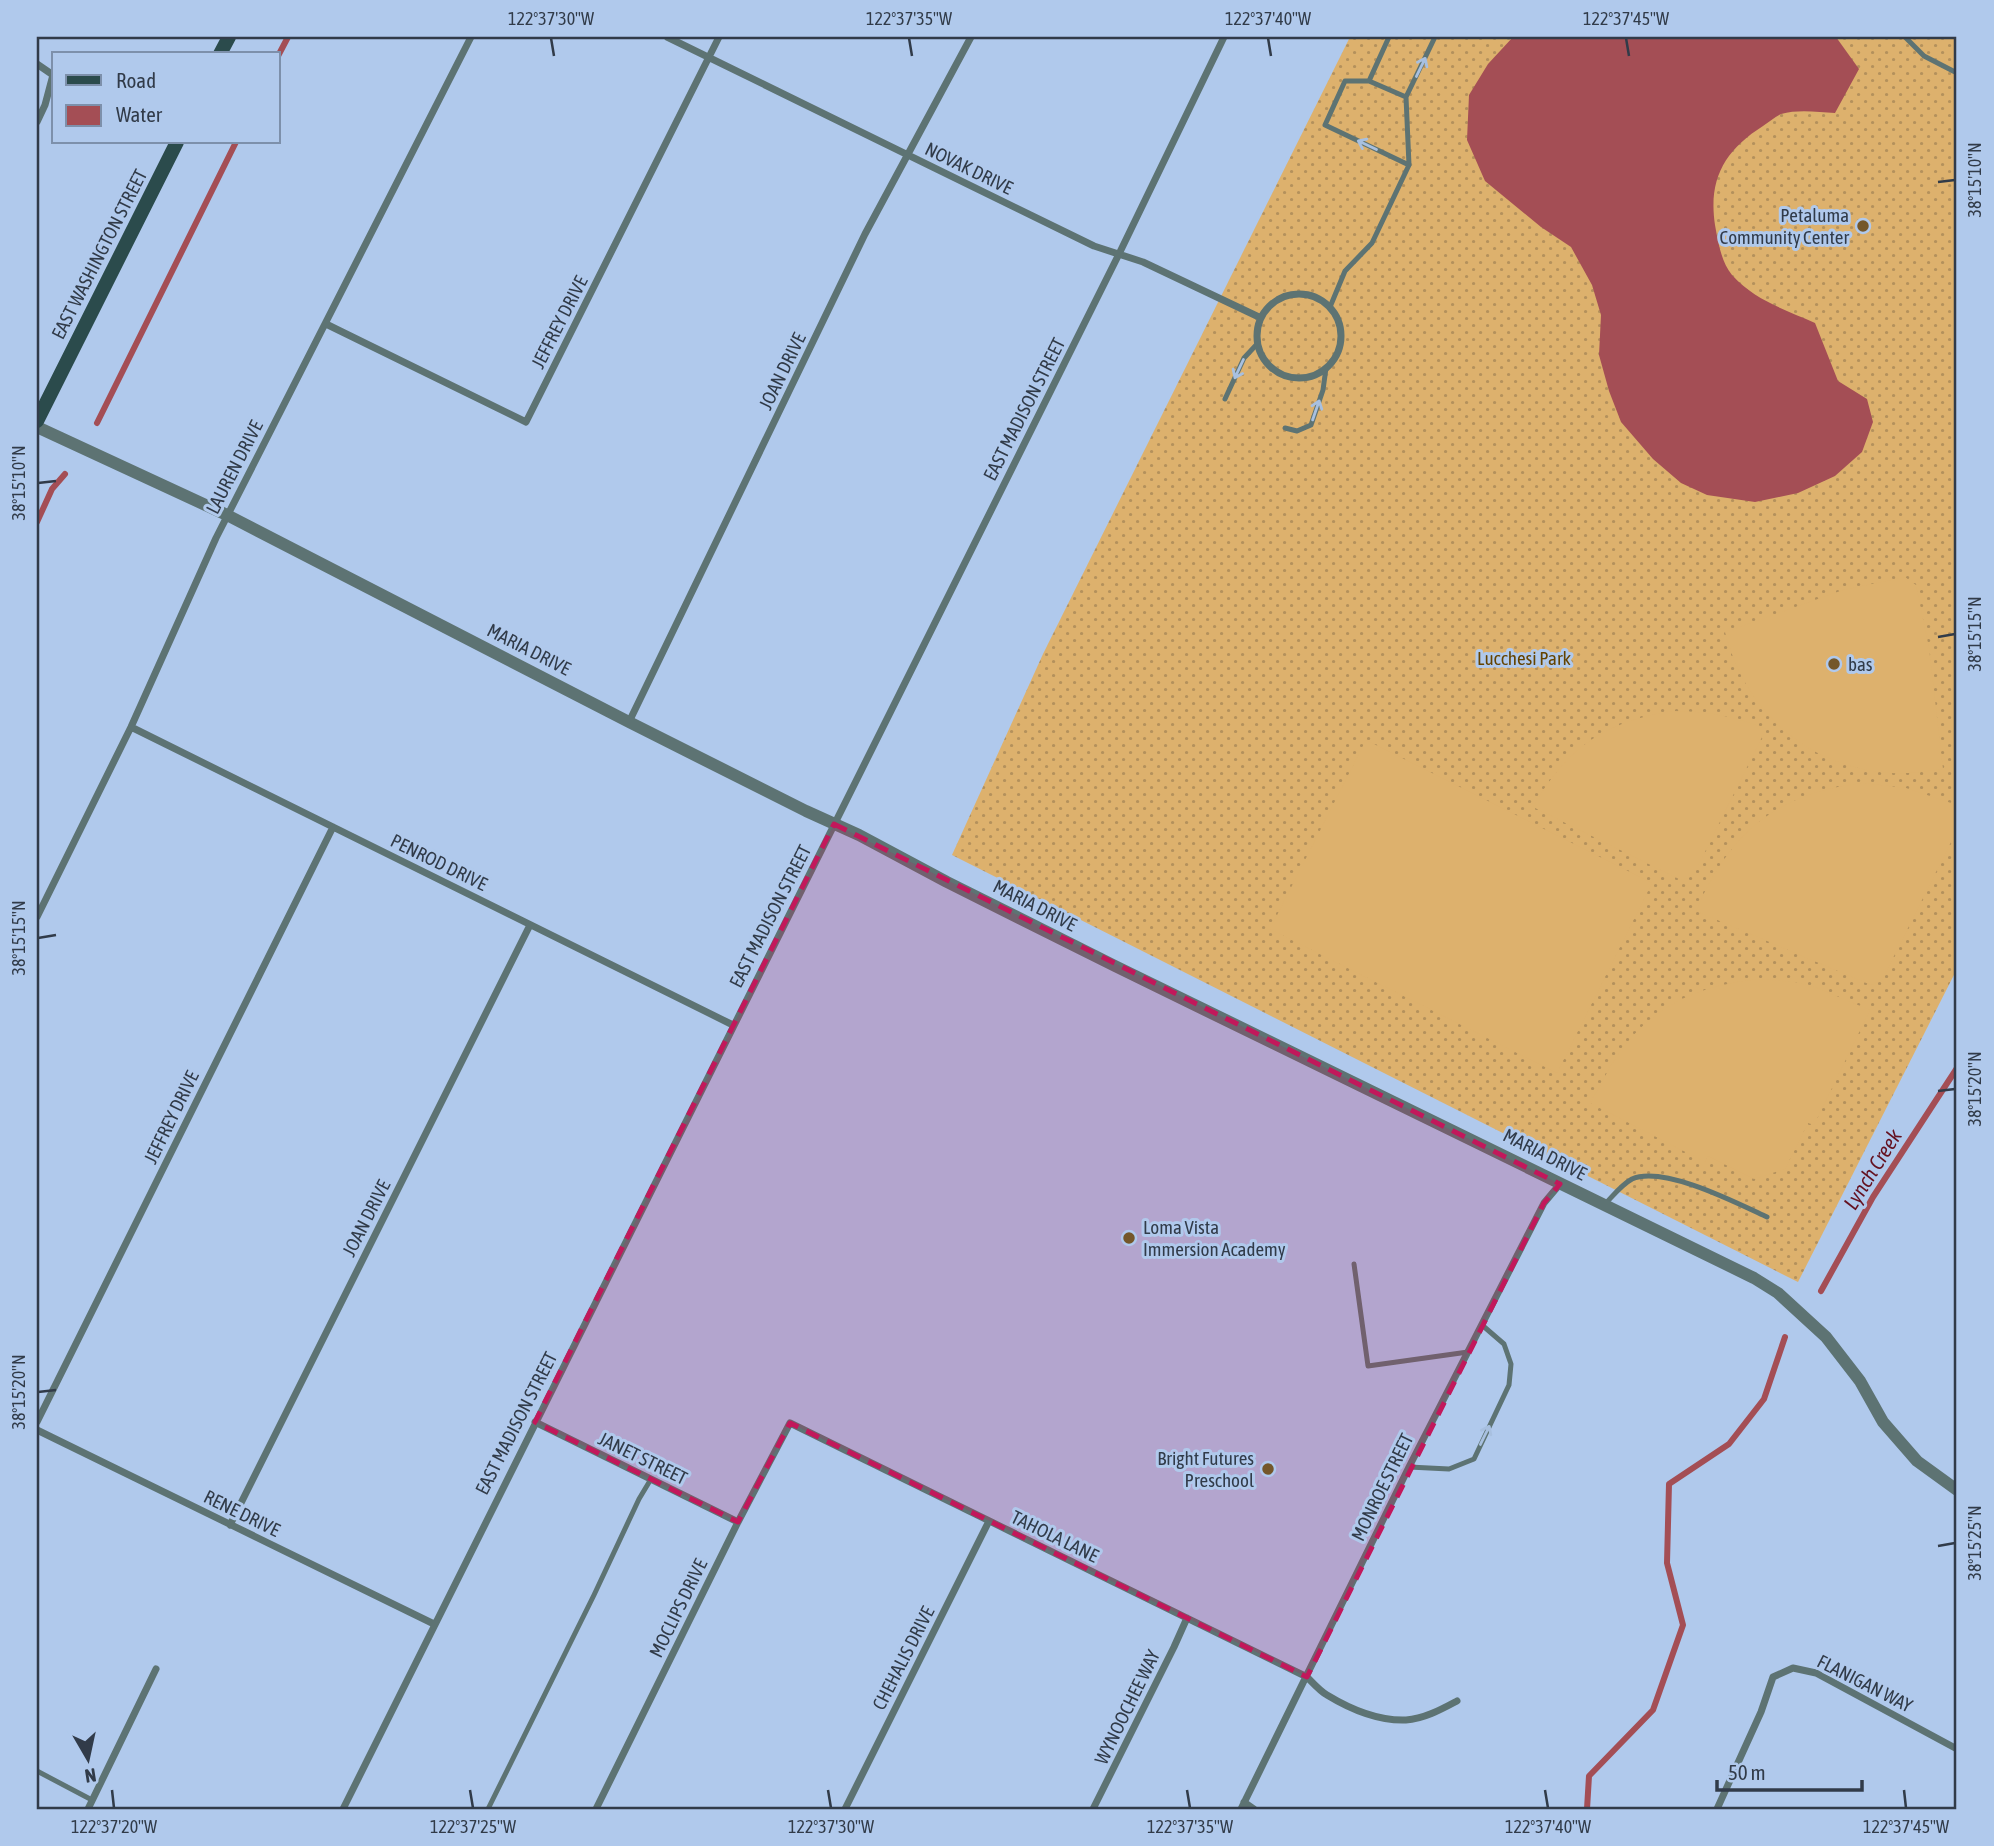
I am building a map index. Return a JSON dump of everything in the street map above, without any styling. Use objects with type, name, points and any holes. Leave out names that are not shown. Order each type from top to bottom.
[{"type":"main road","name":"EAST WASHINGTON STREET","points":[[37,421],[176,144]]},
{"type":"street","name":"LAUREN DRIVE","points":[[37,917],[131,727],[227,516],[471,37]]},
{"type":"street","name":"NOVAK DRIVE","points":[[667,37],[1094,246],[1143,262],[1261,318]]},
{"type":"street","name":"JEFFREY DRIVE","points":[[326,324],[526,422],[719,37]]},
{"type":"street","name":"JOAN DRIVE","points":[[629,722],[865,234],[971,37]]},
{"type":"street","name":"EAST MADISON STREET","points":[[343,1809],[1119,254],[1224,37]]},
{"type":"street","points":[[37,64],[52,74]]},
{"type":"street","points":[[37,121],[45,106],[52,79]]},
{"type":"street","points":[[1306,295],[1319,299],[1330,307],[1341,332],[1335,358],[1326,368],[1303,378],[1279,373],[1269,365],[1261,355],[1258,330],[1261,318],[1269,307],[1280,299],[1306,295]]},
{"type":"street","name":"MARIA DRIVE","points":[[37,426],[227,516],[1103,960],[1754,1278],[1778,1293],[1826,1336],[1860,1381],[1883,1422],[1917,1461],[1957,1490]]},
{"type":"street","name":"PENROD DRIVE","points":[[131,727],[733,1025]]},
{"type":"street","name":"JEFFREY DRIVE","points":[[37,1422],[333,827]]},
{"type":"street","name":"JOAN DRIVE","points":[[230,1525],[530,925]]},
{"type":"street","name":"MONROE STREET","points":[[1242,1806],[1409,1467],[1544,1203],[1560,1184]]},
{"type":"street","name":"JANET STREET","points":[[535,1422],[738,1522]]},
{"type":"street","name":"TAHOLA LANE","points":[[790,1423],[1307,1676],[1325,1694],[1377,1717],[1406,1720],[1433,1713],[1457,1701]]},
{"type":"street","name":"MOCLIPS DRIVE","points":[[596,1809],[790,1423]]},
{"type":"street","name":"RENE DRIVE","points":[[37,1430],[434,1625]]},
{"type":"street","name":"CHEHALIS DRIVE","points":[[845,1809],[989,1521]]},
{"type":"street","name":"WYNOOCHEE WAY","points":[[1093,1809],[1187,1618]]},
{"type":"street","name":"FLANIGAN WAY","points":[[1717,1809],[1761,1712],[1773,1677],[1793,1668],[1816,1673],[1957,1749]]},
{"type":"street","points":[[88,1809],[156,1669]]},
{"type":"street","points":[[1242,1806],[1254,1809]]},
{"type":"lane","points":[[1369,81],[1389,37]]},
{"type":"lane","points":[[1330,307],[1345,271],[1372,243],[1409,164],[1406,97],[1435,37]]},
{"type":"lane","points":[[1905,37],[1924,56],[1957,74]]},
{"type":"lane","points":[[1406,97],[1369,81],[1345,81],[1325,125],[1409,164]]},
{"type":"lane","points":[[1225,399],[1244,358],[1258,343]]},
{"type":"lane","points":[[1285,428],[1297,431],[1311,425],[1323,390],[1326,368]]},
{"type":"lane","points":[[1604,1205],[1623,1185],[1634,1178],[1648,1175],[1700,1187],[1768,1217]]},
{"type":"lane","points":[[1354,1264],[1368,1366],[1468,1352]]},
{"type":"lane","points":[[1409,1467],[1449,1469],[1474,1459],[1509,1385],[1511,1364],[1504,1344],[1482,1325]]},
{"type":"lane","points":[[488,1809],[651,1479]]},
{"type":"lane","points":[[37,1771],[93,1800]]},
{"type":"highlighted area","points":[[834,824],[1560,1184],[1544,1203],[1307,1677],[790,1423],[738,1522],[535,1422]]},
{"type":"green space","name":"Lucchesi Park","points":[[1350,37],[1957,37],[1957,969],[1798,1282],[952,855],[1043,654]]},
{"type":"green space","name":"bas","points":[[1905,577],[1916,585],[1929,648],[1943,769],[1879,772],[1851,766],[1825,756],[1801,743],[1780,726],[1746,684],[1725,632],[1843,590]]},
{"type":"green space","points":[[1672,711],[1720,715],[1766,729],[1693,876],[1681,880],[1533,807],[1560,768],[1590,741],[1627,722]]},
{"type":"green space","points":[[1366,740],[1652,883],[1557,1073],[1270,929]]},
{"type":"green space","points":[[1863,783],[1906,788],[1957,805],[1957,830],[1882,980],[1871,985],[1696,911],[1724,859],[1741,838],[1760,821],[1805,796]]},
{"type":"green space","points":[[1761,979],[1815,987],[1870,1010],[1814,1125],[1808,1123],[1785,1169],[1754,1179],[1708,1156],[1705,1162],[1590,1103],[1613,1062],[1631,1038],[1662,1010],[1698,992]]},
{"type":"water","points":[[1513,37],[1836,37],[1859,69],[1835,113],[1788,112],[1750,135],[1738,145],[1722,167],[1714,194],[1713,209],[1720,251],[1732,275],[1761,298],[1815,323],[1838,381],[1867,399],[1873,422],[1862,452],[1835,476],[1798,493],[1755,502],[1707,495],[1681,483],[1653,459],[1621,422],[1599,355],[1601,315],[1592,285],[1571,247],[1541,227],[1485,181],[1467,140],[1469,95],[1488,64]]},
{"type":"waterway","points":[[280,52],[288,37]]},
{"type":"waterway","points":[[97,423],[235,144]]},
{"type":"waterway","points":[[37,522],[52,489],[65,474]]},
{"type":"waterway","name":"Lynch Creek","points":[[1821,1291],[1873,1197],[1957,1068]]},
{"type":"waterway","name":"Lynch Creek","points":[[1587,1809],[1589,1776],[1653,1710],[1683,1625],[1667,1563],[1669,1484],[1729,1444],[1764,1399],[1785,1337]]},
{"type":"place","name":"Petaluma Community Center","points":[[1863,226]]},
{"type":"place","name":"bas","points":[[1834,664]]},
{"type":"place","name":"Loma Vista Immersion Academy","points":[[1129,1238]]},
{"type":"place","name":"Bright Futures Preschool","points":[[1268,1469]]}]
